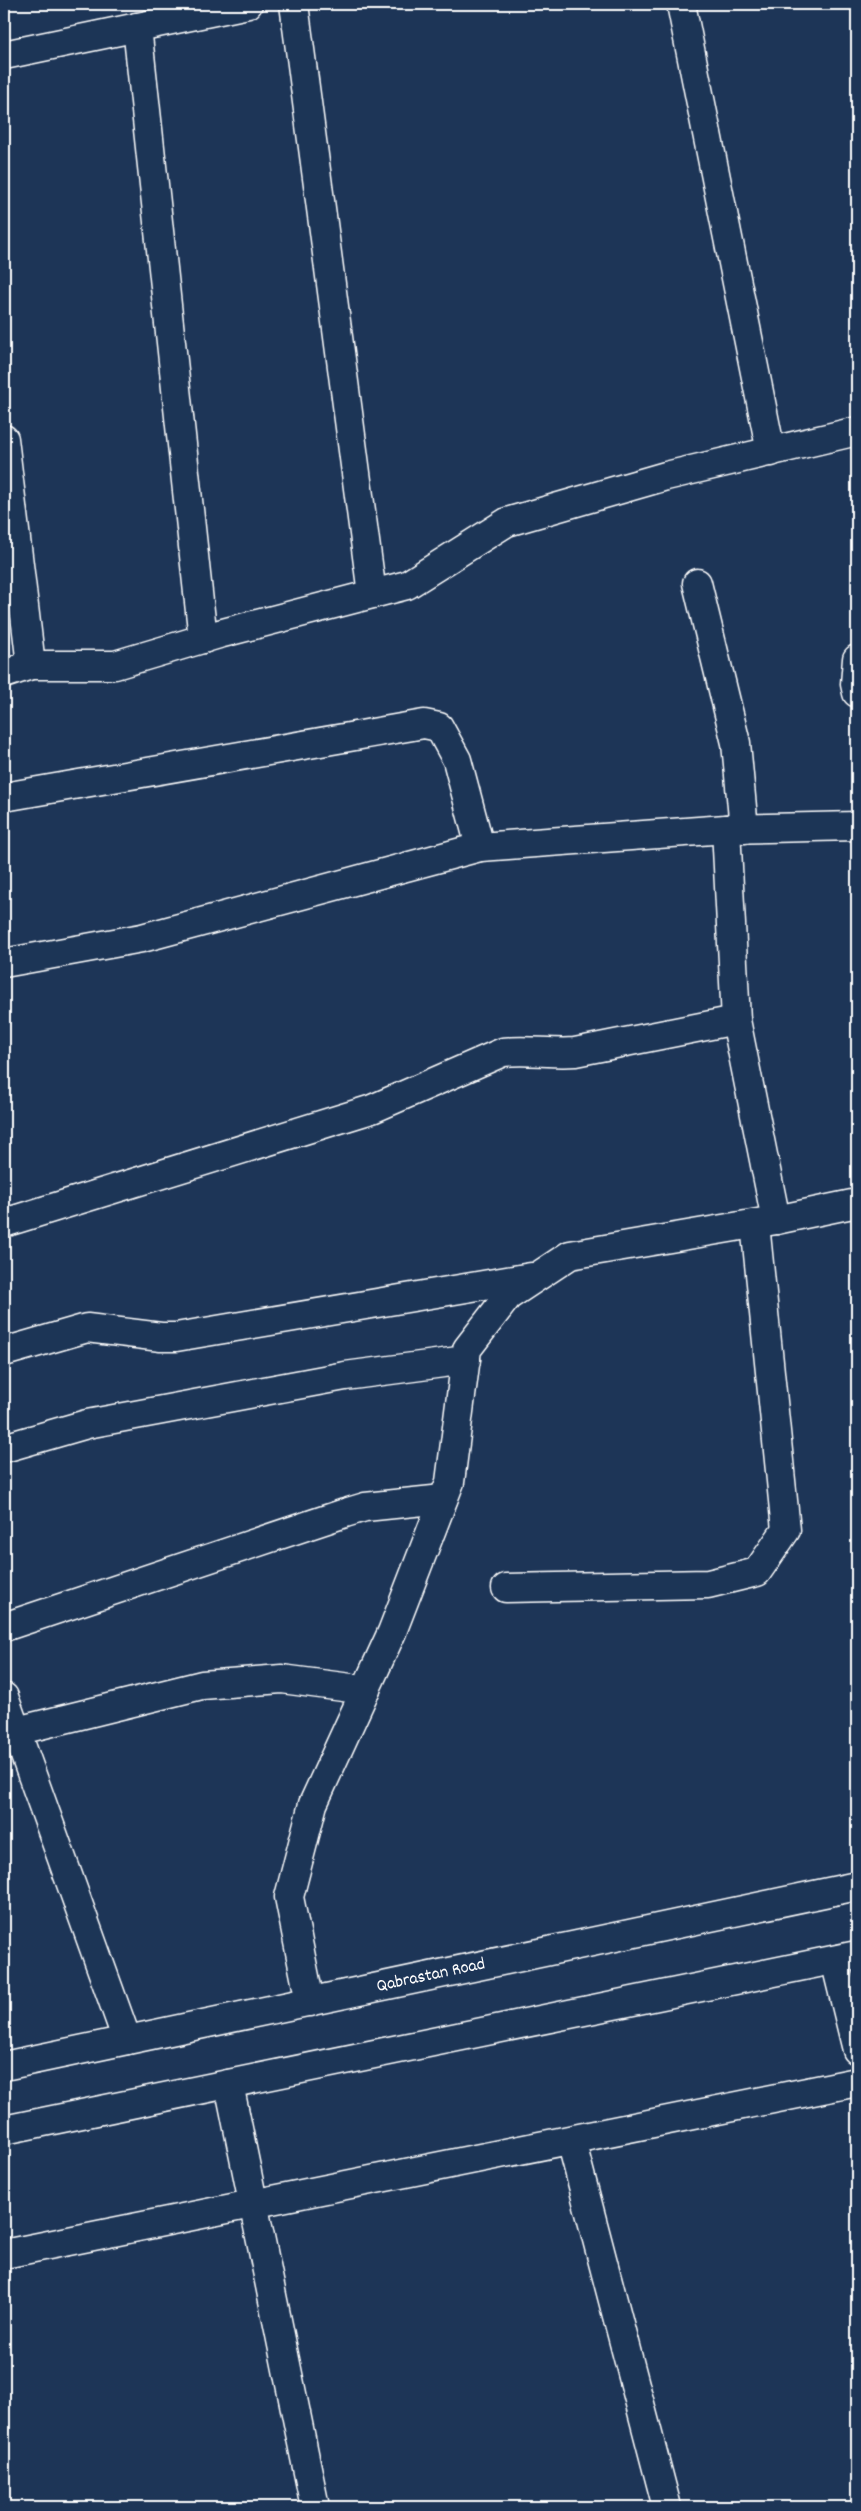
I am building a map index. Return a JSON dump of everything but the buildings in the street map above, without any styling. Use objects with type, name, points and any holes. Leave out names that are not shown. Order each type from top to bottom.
[{"type":"street","points":[[4,55],[248,4]]},
{"type":"street","points":[[294,4],[372,594]]},
{"type":"street","points":[[682,4],[771,452]]},
{"type":"street","points":[[137,27],[203,639]]},
{"type":"street","points":[[4,674],[31,665],[115,665],[203,639],[407,585],[507,522],[666,476],[857,431]]},
{"type":"street","points":[[4,439],[31,665]]},
{"type":"street","points":[[506,1588],[708,1584],[757,1572],[786,1530],[766,1222],[736,1020],[736,743],[697,583]]},
{"type":"street","points":[[857,659],[855,684],[857,693]]},
{"type":"street","points":[[4,797],[424,724],[439,726],[458,760],[480,847]]},
{"type":"street","points":[[4,963],[142,938],[480,847],[735,829],[857,826]]},
{"type":"street","points":[[4,1223],[372,1109],[504,1052],[519,1050],[557,1054],[575,1052],[736,1020]]},
{"type":"street","points":[[310,2002],[289,1897],[313,1804],[392,1632],[450,1482],[467,1349],[508,1296],[570,1255],[766,1222],[857,1203]]},
{"type":"street","points":[[4,1352],[87,1328],[161,1337],[176,1337],[540,1276]]},
{"type":"street","points":[[4,1448],[87,1424],[345,1376],[466,1360]]},
{"type":"street","points":[[4,1627],[345,1513],[366,1507],[443,1499]]},
{"type":"street","points":[[10,1732],[202,1685],[282,1679],[366,1690]]},
{"type":"street","points":[[4,1697],[10,1732],[127,2040]]},
{"type":"street","name":"Qabrastan Road","points":[[4,2066],[857,1886]]},
{"type":"street","points":[[4,2130],[846,1957],[857,2050]]},
{"type":"street","points":[[4,2254],[857,2082]]},
{"type":"street","points":[[229,2084],[315,2507]]},
{"type":"street","points":[[571,2140],[666,2507]]}]
